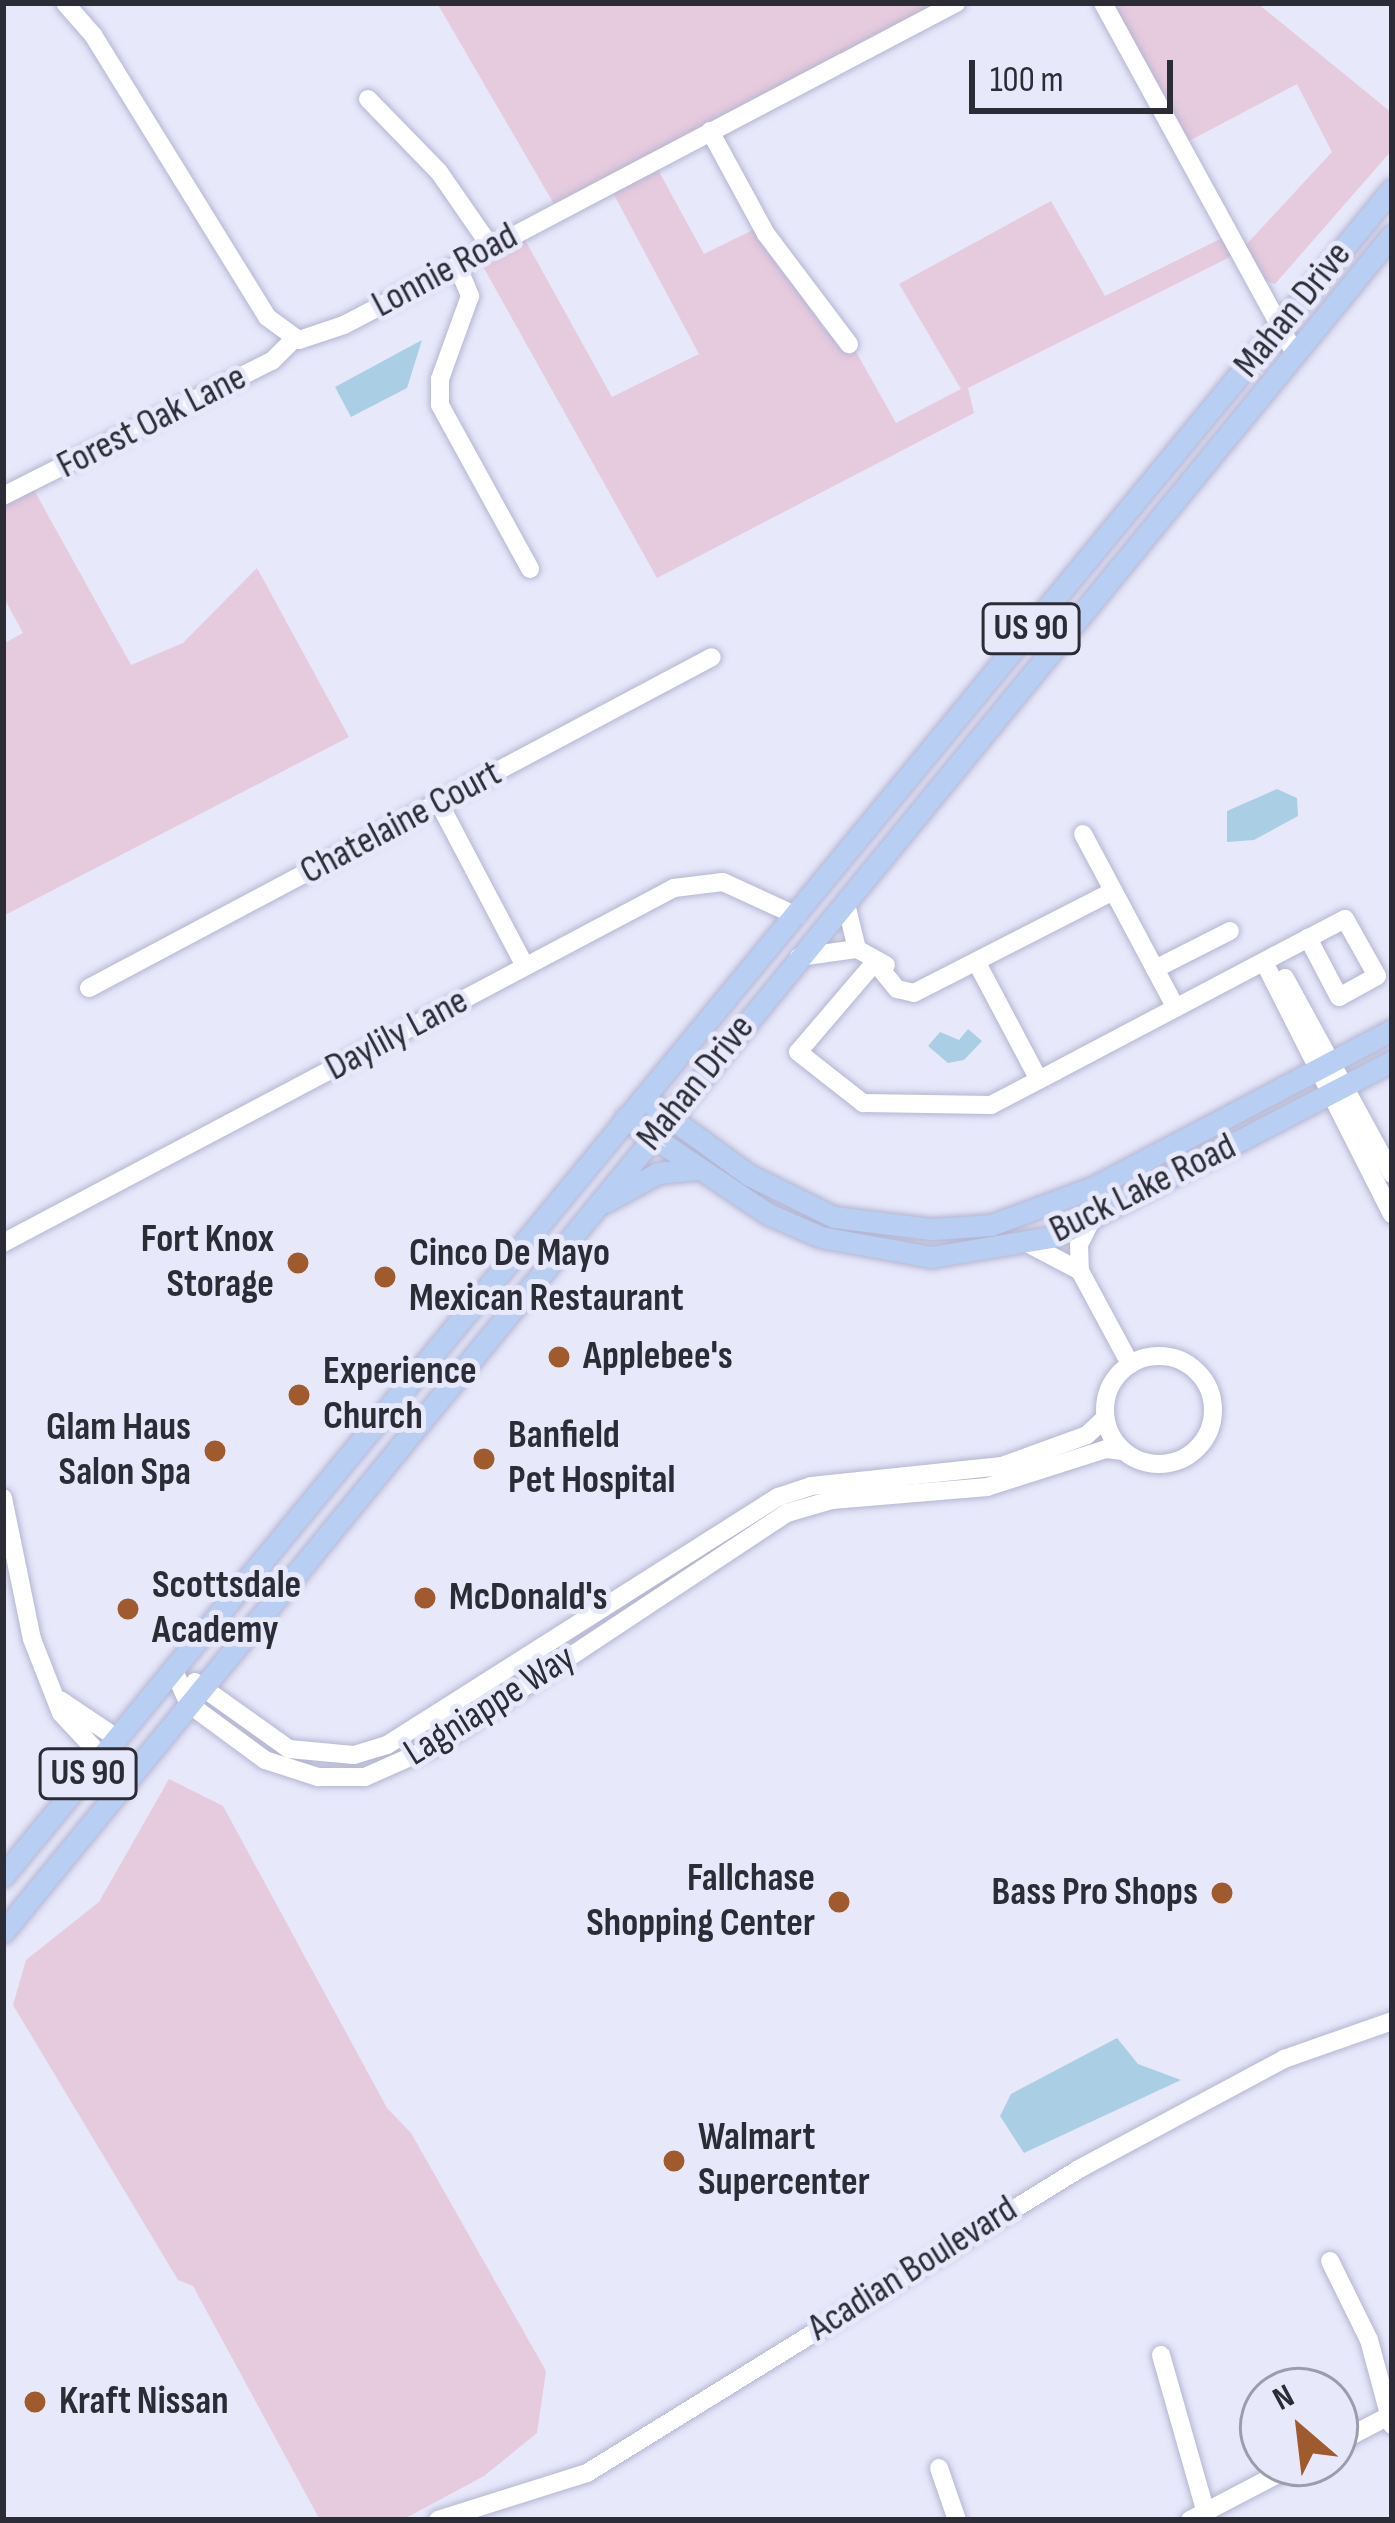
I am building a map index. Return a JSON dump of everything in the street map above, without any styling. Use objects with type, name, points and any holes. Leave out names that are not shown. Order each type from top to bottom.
[{"type":"main road","name":"Mahan Drive","points":[[3,1876],[175,1673],[374,1423],[797,916],[1392,189]]},
{"type":"main road","name":"Mahan Drive","points":[[3,1932],[1392,235]]},
{"type":"main road","points":[[927,803],[938,769],[929,752]]},
{"type":"main road","name":"Buck Lake Road","points":[[643,1098],[791,1199],[867,1225],[932,1229],[991,1225],[1057,1202],[1392,1030]]},
{"type":"main road","name":"Buck Lake Road","points":[[625,1118],[768,1214],[875,1251],[932,1257],[1028,1244],[1092,1219],[1392,1061]]},
{"type":"main road","points":[[594,1208],[658,1173],[696,1169]]},
{"type":"main road","points":[[374,1423],[383,1433],[384,1466]]},
{"type":"street","points":[[65,3],[93,35],[267,317],[294,339]]},
{"type":"street","name":"Lonnie Road","points":[[294,339],[344,325],[956,3]]},
{"type":"street","points":[[1103,3],[1295,354]]},
{"type":"street","points":[[368,99],[440,172],[490,247]]},
{"type":"street","points":[[710,131],[766,234],[849,344]]},
{"type":"street","points":[[457,265],[470,296],[440,379],[440,405],[530,569]]},
{"type":"street","name":"Forest Oak Lane","points":[[3,496],[272,361],[294,339]]},
{"type":"street","name":"Chatelaine Court","points":[[89,988],[712,657]]},
{"type":"street","points":[[439,803],[525,966]]},
{"type":"street","points":[[1083,834],[1176,1008]]},
{"type":"street","name":"Daylily Lane","points":[[3,1244],[525,966],[700,881],[747,888],[797,916]]},
{"type":"street","points":[[846,904],[857,949],[898,989],[916,992],[1113,891]]},
{"type":"street","points":[[1155,969],[1230,931]]},
{"type":"street","points":[[874,962],[798,1052],[863,1103],[991,1106],[1308,938]]},
{"type":"street","points":[[799,957],[857,949]]},
{"type":"street","points":[[1269,959],[1288,983],[1298,1018]]},
{"type":"street","points":[[1269,959],[1392,1214]]},
{"type":"street","points":[[976,963],[1039,1080]]},
{"type":"street","points":[[1337,1092],[1392,1174]]},
{"type":"street","points":[[1092,1219],[1079,1245],[1084,1279],[1130,1364]]},
{"type":"street","points":[[1028,1244],[1084,1279],[1108,1276]]},
{"type":"street","points":[[1164,1356],[1182,1361],[1207,1384],[1212,1421],[1192,1452],[1157,1464],[1123,1451],[1105,1418],[1112,1382],[1130,1364],[1164,1356]]},
{"type":"street","points":[[1207,1384],[1226,1374]]},
{"type":"street","name":"Lagniappe Way","points":[[994,1486],[1105,1418]]},
{"type":"street","name":"Lagniappe Way","points":[[197,1695],[290,1750],[354,1755],[387,1745],[798,1500],[994,1486],[1106,1449],[1123,1451]]},
{"type":"street","points":[[3,1498],[10,1581],[67,1722],[102,1757]]},
{"type":"street","name":"Lagniappe Way","points":[[175,1673],[243,1748],[288,1770],[365,1777],[435,1746],[548,1671],[669,1578]]},
{"type":"street","points":[[537,1652],[548,1671]]},
{"type":"street","points":[[60,1700],[118,1738]]},
{"type":"street","name":"Acadian Boulevard","points":[[438,2520],[587,2473],[1062,2178],[1284,2059],[1392,2020]]},
{"type":"street","points":[[1330,2261],[1369,2340],[1390,2421],[1359,2434]]},
{"type":"street","points":[[1161,2355],[1201,2518],[1256,2487]]},
{"type":"street","points":[[939,2468],[957,2520]]},
{"type":"shaded area","points":[[437,3],[938,3],[554,204]]},
{"type":"shaded area","points":[[1111,3],[1257,3],[1392,113],[1392,150],[1275,284],[1260,279],[1243,248],[1332,152],[1297,84],[1187,142]]},
{"type":"shaded area","points":[[657,168],[704,254],[755,229],[825,330],[851,355],[855,350],[896,423],[961,389],[899,284],[1051,201],[1105,296],[1222,238],[1232,256],[968,388],[974,413],[657,578],[480,261],[524,238],[612,397],[699,354],[612,191]]},
{"type":"shaded area","points":[[34,490],[131,665],[183,643],[257,568],[349,737],[3,916],[3,644],[23,633],[3,596],[3,505]]},
{"type":"shaded area","points":[[169,1779],[223,1806],[387,2108],[411,2133],[546,2371],[537,2433],[484,2476],[402,2520],[320,2520],[193,2286],[178,2280],[13,2005],[26,1960],[99,1902]]},
{"type":"water","points":[[422,340],[407,388],[351,417],[335,387]]},
{"type":"water","points":[[1277,789],[1297,798],[1298,816],[1254,840],[1227,842],[1227,811]]},
{"type":"water","points":[[968,1029],[982,1041],[964,1060],[948,1063],[928,1046],[940,1032],[959,1040]]},
{"type":"water","points":[[1117,2038],[1138,2064],[1181,2080],[1024,2153],[1000,2116],[1011,2094]]},
{"type":"place","name":"Fort Knox Storage","points":[[298,1263]]},
{"type":"place","name":"Cinco De Mayo Mexican Restaurant","points":[[385,1277]]},
{"type":"place","name":"Applebee's","points":[[559,1357]]},
{"type":"place","name":"Experience Church","points":[[299,1395]]},
{"type":"place","name":"Glam Haus Salon Spa","points":[[215,1451]]},
{"type":"place","name":"Banfield Pet Hospital","points":[[484,1459]]},
{"type":"place","name":"McDonald's","points":[[425,1598]]},
{"type":"place","name":"Scottsdale Academy","points":[[128,1609]]},
{"type":"place","name":"Bass Pro Shops","points":[[1222,1893]]},
{"type":"place","name":"Fallchase Shopping Center","points":[[839,1902]]},
{"type":"place","name":"Walmart Supercenter","points":[[674,2161]]},
{"type":"place","name":"Kraft Nissan","points":[[35,2402]]}]
